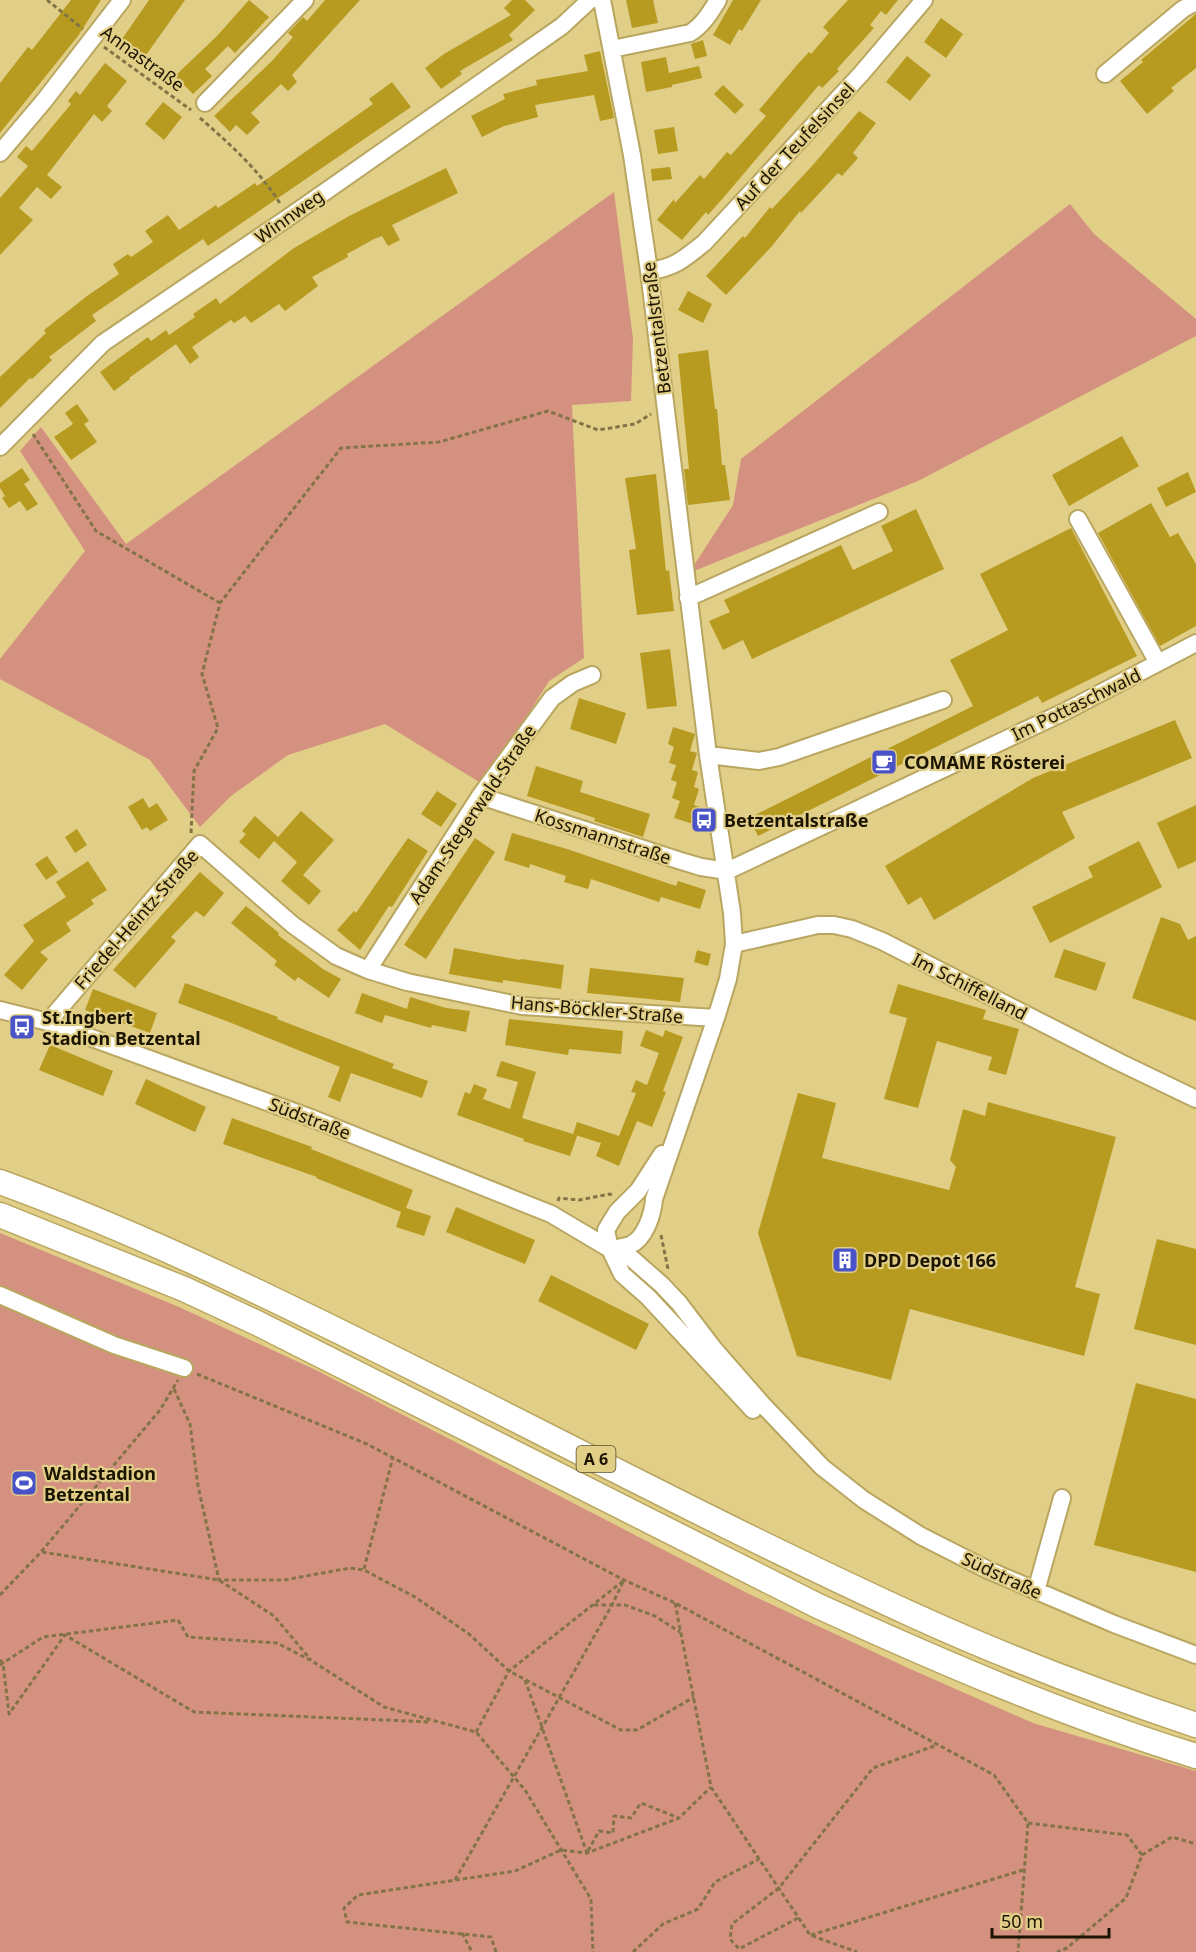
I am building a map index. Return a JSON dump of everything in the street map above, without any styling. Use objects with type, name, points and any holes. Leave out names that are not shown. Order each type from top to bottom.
[{"type":"highway","name":"A 6","points":[[0,1182],[128,1233],[226,1276],[744,1534],[915,1616],[1124,1701],[1196,1725]]},
{"type":"highway","name":"A 6","points":[[0,1215],[173,1285],[257,1323],[797,1596],[908,1647],[1103,1725],[1196,1756]]},
{"type":"street","points":[[0,153],[122,0]]},
{"type":"street","points":[[201,109],[305,0]]},
{"type":"street","name":"Winnweg","points":[[0,447],[103,343],[289,217],[562,26],[590,0]]},
{"type":"street","name":"Betzentalstraße","points":[[602,0],[632,155],[650,271],[688,598],[708,755],[727,871],[734,944],[728,979],[677,1130]]},
{"type":"street","points":[[612,49],[690,33],[704,22],[718,0]]},
{"type":"street","name":"Auf der Teufelsinsel","points":[[650,271],[671,267],[704,243],[861,74],[924,0]]},
{"type":"street","points":[[1106,74],[1183,9],[1196,2]]},
{"type":"street","points":[[688,598],[879,512]]},
{"type":"street","points":[[1078,519],[1158,663]]},
{"type":"street","name":"Im Pottaschwald","points":[[727,871],[1064,712],[1196,643]]},
{"type":"street","name":"Adam-Stegerwald-Straße","points":[[368,970],[480,796],[552,698],[573,683],[592,675]]},
{"type":"street","points":[[708,755],[759,761],[779,757],[943,700]]},
{"type":"street","name":"Kossmannstraße","points":[[480,796],[700,867],[727,871]]},
{"type":"street","name":"Hans-Böckler-Straße","points":[[195,849],[336,956],[368,970],[407,982],[522,1006],[716,1018]]},
{"type":"street","name":"Friedel-Heintz-Straße","points":[[48,1022],[195,849]]},
{"type":"street","name":"Im Schiffelland","points":[[734,944],[818,925],[834,925],[852,929],[882,941],[1196,1099]]},
{"type":"street","name":"Südstraße","points":[[0,1010],[48,1022],[311,1118],[551,1214],[610,1249],[622,1274],[648,1297],[768,1426],[795,1452],[822,1467],[864,1500],[921,1536],[988,1570],[1114,1624],[1196,1655]]},
{"type":"street","points":[[677,1130],[654,1199],[653,1213],[643,1232],[632,1245],[610,1249],[606,1230],[617,1212],[638,1191],[677,1130]]},
{"type":"street","points":[[0,1296],[114,1345],[184,1368]]},
{"type":"street","points":[[1036,1591],[1062,1498]]},
{"type":"path","name":"Annastraße","points":[[47,0],[93,39],[201,109],[276,196],[289,217]]},
{"type":"path","points":[[195,849],[194,771],[218,728],[202,674],[220,603],[341,448],[438,442],[548,411],[598,430],[635,424],[665,404]]},
{"type":"path","points":[[24,422],[96,531],[220,603]]},
{"type":"path","points":[[0,1595],[41,1552],[160,1410],[184,1368],[393,1457],[624,1580],[675,1603],[994,1775],[1028,1823],[1018,1952]]},
{"type":"path","points":[[174,1389],[190,1424],[198,1486],[219,1580],[274,1616],[312,1661]]},
{"type":"path","points":[[364,1570],[393,1457]]},
{"type":"path","points":[[41,1552],[219,1580],[284,1580],[350,1568],[364,1570],[415,1597],[469,1634],[509,1671],[621,1730],[637,1730],[693,1697]]},
{"type":"path","points":[[455,1880],[543,1729],[624,1580]]},
{"type":"path","points":[[476,1732],[509,1671],[624,1580]]},
{"type":"path","points":[[675,1603],[711,1786],[810,1935],[857,1952]]},
{"type":"path","points":[[592,1605],[625,1605],[655,1616],[681,1633]]},
{"type":"path","points":[[439,1722],[194,1712],[65,1635],[9,1714],[1,1663],[43,1637],[178,1620],[188,1637],[276,1643],[312,1661],[384,1707],[476,1732],[525,1790],[591,1899],[594,1952]]},
{"type":"path","points":[[525,1680],[587,1853]]},
{"type":"path","points":[[798,1918],[739,1949],[730,1939],[732,1924],[779,1888],[873,1768],[937,1745]]},
{"type":"path","points":[[496,1952],[492,1936],[347,1922],[344,1908],[358,1895],[515,1871],[561,1850],[587,1853],[679,1818],[711,1786]]},
{"type":"path","points":[[587,1853],[599,1831],[613,1833],[614,1816],[631,1818],[641,1803],[679,1818]]},
{"type":"path","points":[[1028,1823],[1127,1835],[1142,1855]]},
{"type":"path","points":[[1057,1952],[1067,1948],[1126,1898],[1142,1855],[1172,1837],[1196,1844]]},
{"type":"path","points":[[633,1952],[663,1924],[698,1909],[715,1882],[759,1859]]},
{"type":"path","points":[[810,1935],[1024,1869]]},
{"type":"path","points":[[462,1934],[472,1952]]},
{"type":"shaded area","points":[[614,192],[633,339],[631,401],[572,405],[584,658],[549,681],[484,785],[385,724],[288,755],[231,796],[200,827],[150,760],[0,679],[0,659],[85,551],[20,451],[41,427],[126,544]]},
{"type":"shaded area","points":[[1070,204],[1094,234],[1196,319],[1196,336],[918,481],[689,573],[733,505],[741,459]]},
{"type":"shaded area","points":[[0,1233],[179,1307],[318,1371],[747,1593],[908,1668],[1033,1723],[1196,1771],[1196,1952],[0,1952]]},
{"type":"building","points":[[71,0],[101,0],[78,36],[0,133],[0,83],[28,47],[32,50]]},
{"type":"building","points":[[149,0],[185,0],[144,58],[120,42]]},
{"type":"building","points":[[249,0],[269,17],[235,53],[228,46],[205,69],[212,76],[193,94],[175,76],[217,36]]},
{"type":"building","points":[[325,0],[360,0],[292,75],[297,82],[288,91],[281,84],[251,113],[260,122],[247,135],[236,125],[230,132],[214,116],[272,61],[293,37],[288,33],[303,17],[307,21]]},
{"type":"building","points":[[512,0],[525,0],[535,10],[509,35],[513,40],[460,71],[462,74],[441,89],[425,68],[444,54],[511,15],[504,8]]},
{"type":"building","points":[[626,0],[653,0],[658,23],[632,28]]},
{"type":"building","points":[[733,0],[761,0],[742,31],[739,29],[730,45],[713,35]]},
{"type":"building","points":[[848,0],[898,0],[886,15],[881,11],[870,25],[874,28],[837,69],[839,71],[822,88],[819,85],[724,197],[708,215],[706,212],[682,240],[657,220],[674,199],[675,203],[700,175],[704,179],[727,152],[731,155],[766,116],[759,110],[797,65],[809,52],[811,54],[829,33],[823,27]]},
{"type":"building","points":[[1196,14],[1196,68],[1171,88],[1174,91],[1147,114],[1120,81],[1143,62],[1141,60]]},
{"type":"building","points":[[941,18],[963,34],[946,58],[924,42]]},
{"type":"building","points":[[703,40],[707,56],[695,59],[691,44]]},
{"type":"building","points":[[600,51],[614,118],[600,121],[594,95],[535,105],[538,117],[504,126],[482,137],[471,116],[505,99],[503,94],[537,85],[536,80],[588,71],[584,55]]},
{"type":"building","points":[[907,56],[931,75],[910,101],[886,82]]},
{"type":"building","points":[[666,57],[669,73],[699,66],[702,78],[646,92],[641,62]]},
{"type":"building","points":[[105,63],[127,81],[107,106],[112,111],[102,122],[94,114],[47,175],[62,187],[51,199],[37,187],[19,208],[33,220],[0,255],[0,198],[28,166],[17,157],[26,146],[32,151],[71,104],[68,101],[76,91],[80,95]]},
{"type":"building","points":[[392,82],[411,107],[208,246],[203,239],[92,315],[96,321],[49,357],[52,360],[0,408],[0,377],[46,333],[44,330],[119,274],[113,264],[128,254],[131,257],[153,242],[145,231],[168,215],[179,230],[216,205],[218,208],[255,183],[257,186],[373,104],[369,99]]},
{"type":"building","points":[[723,85],[744,105],[735,114],[714,94]]},
{"type":"building","points":[[163,102],[182,117],[164,140],[145,124]]},
{"type":"building","points":[[859,111],[876,123],[853,153],[858,158],[842,176],[838,173],[801,213],[800,211],[772,246],[726,295],[706,276],[812,166]]},
{"type":"building","points":[[674,127],[678,151],[658,154],[654,130]]},
{"type":"building","points":[[670,167],[672,179],[652,181],[651,169]]},
{"type":"building","points":[[446,168],[458,193],[392,225],[400,240],[388,246],[382,236],[374,239],[312,277],[318,286],[285,311],[279,304],[251,323],[245,316],[234,323],[231,320],[192,347],[199,357],[190,364],[176,344],[114,391],[100,372],[148,337],[151,341],[166,330],[169,335],[195,317],[193,314],[216,298],[220,304],[294,248],[349,216]]},
{"type":"building","points":[[688,291],[712,304],[703,323],[678,310]]},
{"type":"building","points":[[708,350],[715,409],[717,409],[722,465],[725,465],[730,500],[688,505],[684,469],[689,469],[678,354]]},
{"type":"building","points":[[77,404],[89,421],[84,424],[97,442],[71,460],[54,437],[73,424],[65,413]]},
{"type":"building","points":[[1122,436],[1139,466],[1069,506],[1052,475]]},
{"type":"building","points":[[22,468],[30,480],[24,484],[38,504],[27,511],[20,501],[9,508],[2,498],[5,496],[0,488],[0,483]]},
{"type":"building","points":[[1188,472],[1196,492],[1166,507],[1157,488]]},
{"type":"building","points":[[656,474],[666,571],[669,570],[674,611],[637,615],[629,550],[636,549],[625,478]]},
{"type":"building","points":[[1151,503],[1170,537],[1178,533],[1196,564],[1196,626],[1160,646],[1098,533]]},
{"type":"building","points":[[916,509],[944,569],[752,659],[743,640],[723,650],[709,621],[730,612],[724,600],[841,545],[853,570],[893,551],[881,526]]},
{"type":"building","points":[[1071,528],[1137,656],[1042,703],[1038,696],[758,836],[749,818],[973,706],[950,660],[1008,630],[980,574]]},
{"type":"building","points":[[670,649],[677,706],[647,709],[640,653]]},
{"type":"building","points":[[579,698],[626,713],[616,744],[570,729]]},
{"type":"building","points":[[1175,720],[1192,758],[1062,812],[1075,838],[934,920],[921,897],[908,905],[885,866],[1033,778]]},
{"type":"building","points":[[673,727],[695,734],[690,751],[697,753],[692,770],[698,772],[694,787],[699,789],[694,805],[702,808],[696,825],[674,818],[680,801],[672,798],[677,782],[671,780],[676,765],[669,763],[674,747],[668,744]]},
{"type":"building","points":[[536,766],[583,781],[580,792],[650,814],[643,837],[594,821],[595,818],[527,796]]},
{"type":"building","points":[[437,791],[457,804],[441,827],[421,814]]},
{"type":"building","points":[[143,798],[149,808],[157,803],[168,820],[150,831],[147,827],[142,830],[128,807]]},
{"type":"building","points":[[1196,805],[1196,861],[1178,869],[1157,823]]},
{"type":"building","points":[[301,811],[334,840],[303,875],[321,891],[309,905],[281,881],[297,862],[274,841],[259,859],[239,842],[246,834],[242,831],[255,816],[278,837]]},
{"type":"building","points":[[77,829],[87,845],[75,853],[65,837]]},
{"type":"building","points":[[512,833],[676,886],[678,881],[706,890],[700,909],[661,897],[659,902],[591,879],[588,889],[564,882],[566,876],[530,864],[529,868],[504,860]]},
{"type":"building","points":[[408,838],[428,851],[392,907],[389,906],[360,950],[337,930],[354,911],[356,913]]},
{"type":"building","points":[[475,838],[495,852],[426,959],[404,945]]},
{"type":"building","points":[[1139,841],[1162,887],[1050,943],[1032,907],[1093,877],[1088,867]]},
{"type":"building","points":[[47,856],[58,872],[46,880],[35,864]]},
{"type":"building","points":[[88,861],[107,890],[91,900],[94,904],[66,923],[71,931],[40,952],[48,959],[22,990],[4,975],[34,941],[23,925],[66,897],[56,882]]},
{"type":"building","points":[[200,872],[224,893],[204,917],[196,911],[171,937],[176,941],[135,988],[113,970]]},
{"type":"building","points":[[246,906],[279,933],[278,935],[323,969],[341,979],[329,998],[298,977],[295,981],[274,965],[277,961],[231,923]]},
{"type":"building","points":[[1161,917],[1180,924],[1188,940],[1196,936],[1196,1021],[1132,998]]},
{"type":"building","points":[[454,948],[564,965],[561,989],[449,974]]},
{"type":"building","points":[[1064,949],[1106,963],[1096,991],[1054,977]]},
{"type":"building","points":[[697,950],[711,954],[708,966],[694,962]]},
{"type":"building","points":[[590,968],[684,978],[680,1002],[587,993]]},
{"type":"building","points":[[185,983],[278,1017],[277,1019],[394,1064],[392,1068],[428,1081],[422,1098],[351,1073],[340,1102],[328,1097],[340,1067],[178,1003]]},
{"type":"building","points":[[898,984],[986,1010],[983,1019],[1019,1029],[1006,1075],[988,1070],[992,1057],[937,1041],[918,1108],[884,1099],[907,1018],[889,1013]]},
{"type":"building","points":[[93,989],[157,1013],[150,1033],[85,1010]]},
{"type":"building","points":[[362,993],[407,1009],[410,997],[446,1008],[470,1011],[466,1032],[432,1025],[431,1028],[385,1015],[382,1023],[355,1013]]},
{"type":"building","points":[[509,1019],[623,1031],[621,1054],[569,1049],[568,1055],[505,1045]]},
{"type":"building","points":[[646,1030],[663,1037],[665,1030],[683,1037],[663,1091],[666,1092],[652,1127],[637,1121],[619,1166],[596,1156],[601,1143],[575,1135],[577,1136],[570,1156],[523,1141],[524,1139],[457,1115],[465,1092],[470,1094],[474,1084],[487,1089],[483,1099],[510,1109],[518,1082],[496,1076],[501,1061],[536,1072],[522,1118],[573,1134],[577,1122],[619,1136],[636,1093],[631,1092],[636,1080],[647,1085],[659,1053],[640,1046]]},
{"type":"building","points":[[50,1045],[113,1071],[103,1096],[39,1070]]},
{"type":"building","points":[[146,1079],[206,1107],[195,1132],[135,1104]]},
{"type":"building","name":"DPD Depot 166","points":[[798,1093],[836,1103],[822,1158],[949,1190],[956,1167],[950,1160],[963,1109],[985,1116],[988,1102],[1116,1137],[1075,1287],[1100,1294],[1084,1356],[910,1309],[891,1380],[797,1356],[758,1233]]},
{"type":"building","points":[[232,1118],[312,1147],[311,1149],[413,1190],[406,1208],[431,1216],[424,1236],[396,1227],[401,1212],[317,1177],[223,1144]]},
{"type":"building","points":[[456,1207],[535,1240],[525,1264],[446,1232]]},
{"type":"building","points":[[1157,1239],[1196,1249],[1196,1345],[1134,1329]]},
{"type":"building","points":[[551,1275],[649,1324],[636,1350],[538,1301]]},
{"type":"building","points":[[1136,1383],[1196,1399],[1196,1572],[1094,1545]]},
{"type":"place","name":"COMAME Rösterei","points":[[884,762]]},
{"type":"place","name":"Betzentalstraße","points":[[704,820]]},
{"type":"place","name":"St.Ingbert Stadion Betzental","points":[[22,1027]]},
{"type":"place","name":"DPD Depot 166","points":[[845,1260]]},
{"type":"place","name":"Waldstadion Betzental","points":[[24,1483]]}]
